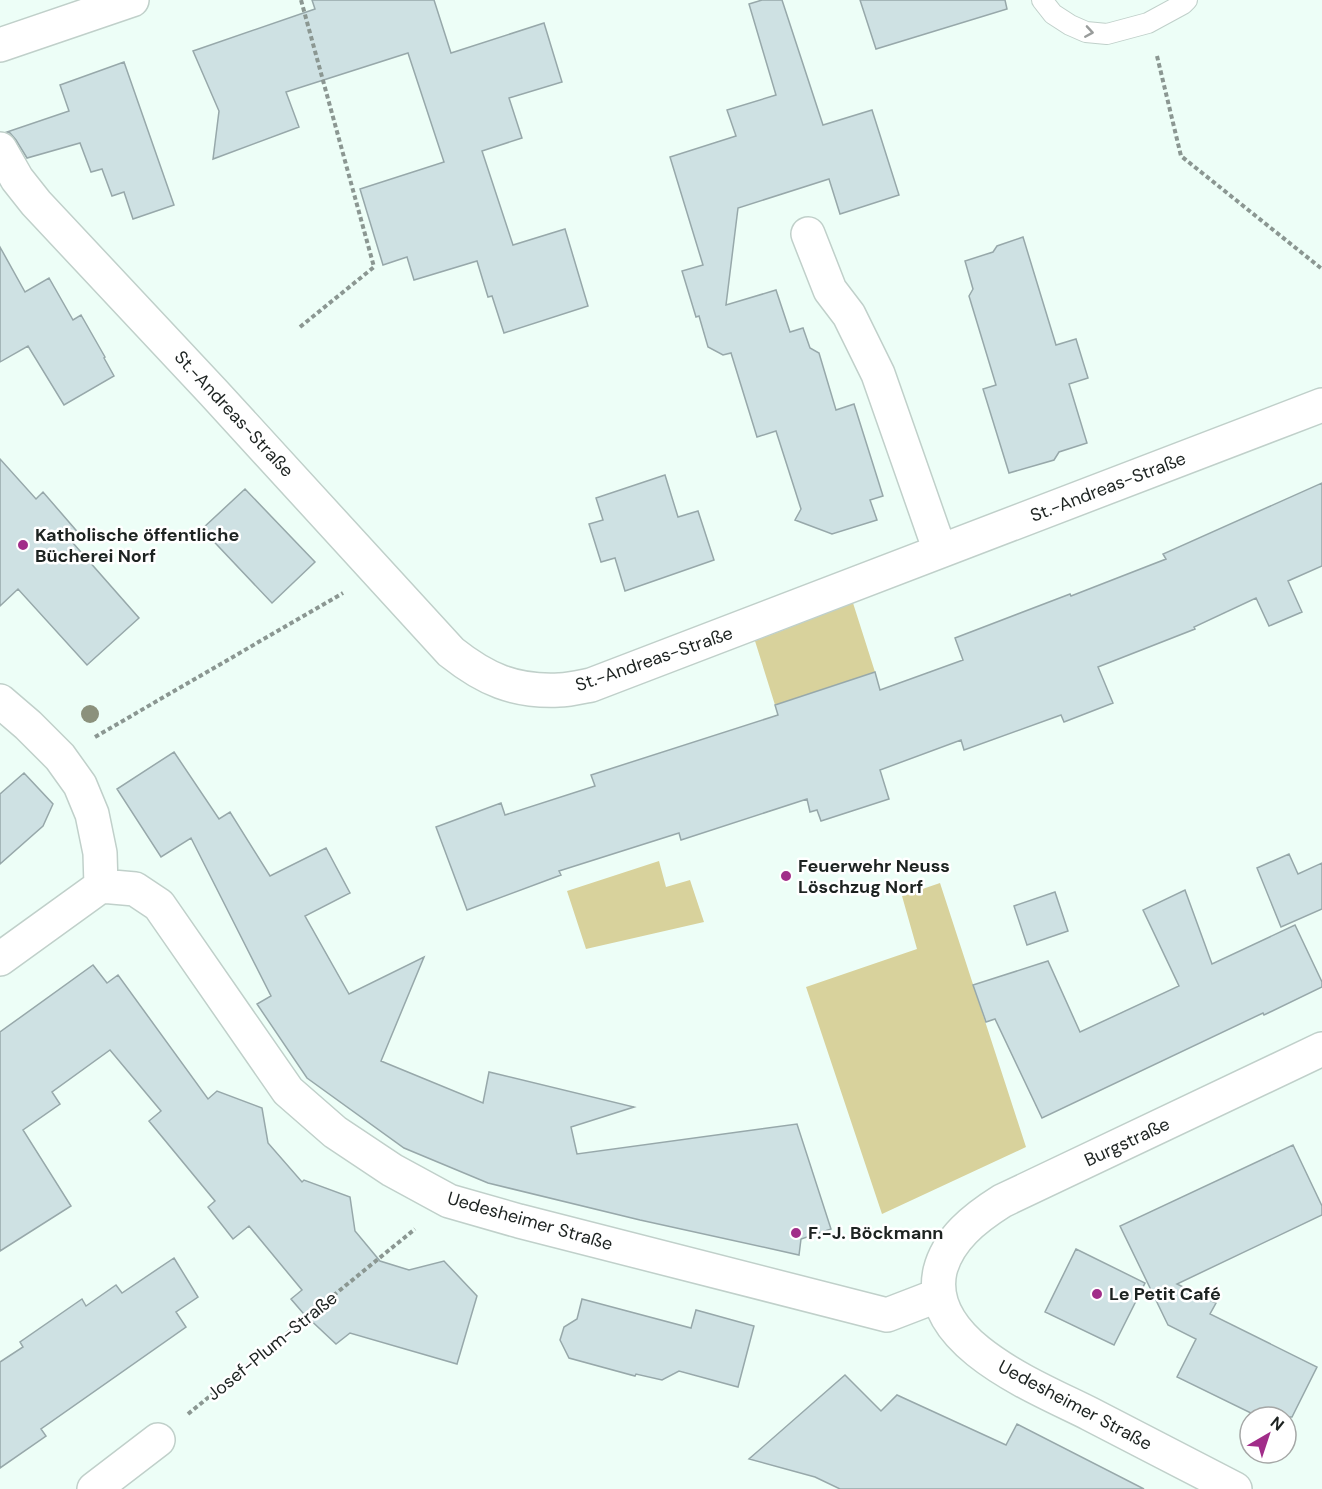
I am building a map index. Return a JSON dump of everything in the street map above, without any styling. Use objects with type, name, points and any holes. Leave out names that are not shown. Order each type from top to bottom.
[{"type":"street","points":[[0,45],[132,0]]},
{"type":"street","name":"St.-Andreas-Straße","points":[[0,149],[16,179],[36,202],[380,572],[451,652],[471,668],[511,686],[560,690],[591,685],[1322,405]]},
{"type":"street","points":[[808,234],[830,290],[849,315],[878,374],[940,551]]},
{"type":"street","points":[[0,701],[60,757],[80,785],[92,814],[100,853],[100,886],[0,959]]},
{"type":"street","name":"Uedesheimer Straße","points":[[100,886],[135,890],[159,905],[288,1091],[334,1132],[392,1170],[448,1201],[887,1315],[939,1295],[943,1310],[958,1332],[974,1348],[1000,1367],[1235,1489]]},
{"type":"street","name":"Burgstraße","points":[[939,1295],[939,1275],[946,1254],[960,1234],[976,1219],[1002,1201],[1322,1049]]},
{"type":"street","points":[[94,1489],[158,1440]]},
{"type":"lane","points":[[1042,0],[1053,14],[1070,26],[1086,33],[1107,34],[1148,23],[1187,0]]},
{"type":"path","points":[[300,327],[375,267],[301,0]]},
{"type":"path","points":[[1148,23],[1181,156],[1322,269]]},
{"type":"path","points":[[60,757],[380,572]]},
{"type":"path","name":"Josef-Plum-Straße","points":[[158,1440],[448,1201]]},
{"type":"shaded area","points":[[853,603],[875,672],[775,705],[755,641]]},
{"type":"shaded area","points":[[659,861],[666,887],[690,880],[704,922],[586,949],[567,891]]},
{"type":"shaded area","points":[[940,883],[1026,1147],[882,1214],[806,987],[917,949],[902,896]]},
{"type":"building","points":[[312,0],[434,0],[451,53],[544,23],[562,82],[509,98],[522,138],[482,151],[513,245],[565,229],[588,306],[504,333],[492,296],[488,297],[477,261],[414,280],[407,257],[383,265],[360,189],[444,162],[408,53],[286,92],[299,127],[213,159],[219,111],[193,51],[315,9]]},
{"type":"building","points":[[762,0],[782,0],[823,125],[872,110],[899,195],[840,214],[829,179],[738,208],[726,305],[776,290],[790,332],[803,328],[810,348],[819,353],[836,410],[854,404],[883,496],[870,500],[877,520],[832,534],[795,520],[801,509],[776,431],[757,437],[731,353],[723,355],[708,347],[682,271],[703,265],[670,157],[736,136],[727,110],[776,95],[749,4]]},
{"type":"building","points":[[860,0],[1005,0],[1007,9],[876,49]]},
{"type":"building","points":[[124,62],[174,205],[133,219],[124,192],[112,196],[102,169],[91,172],[80,143],[27,158],[16,140],[7,132],[69,111],[60,85]]},
{"type":"building","points":[[1023,237],[1056,345],[1076,339],[1088,378],[1069,384],[1087,443],[1059,452],[1054,460],[1009,473],[983,389],[996,385],[969,296],[973,289],[965,261],[993,252],[997,246]]},
{"type":"building","points":[[0,247],[25,292],[49,278],[73,320],[81,315],[114,376],[64,405],[28,346],[0,362]]},
{"type":"building","points":[[0,459],[36,499],[43,492],[81,536],[73,543],[139,618],[87,665],[18,589],[0,606]]},
{"type":"building","points":[[665,475],[678,517],[698,511],[714,560],[625,591],[615,558],[601,562],[589,524],[603,520],[596,498]]},
{"type":"building","points":[[1322,483],[1322,566],[1288,581],[1302,612],[1269,626],[1256,598],[1194,627],[1195,629],[1098,667],[1113,703],[1064,722],[1061,715],[964,750],[961,740],[880,770],[889,799],[821,821],[817,810],[810,812],[807,799],[681,840],[679,833],[559,871],[561,875],[467,910],[436,827],[501,803],[505,815],[595,786],[591,775],[778,715],[775,705],[875,672],[880,690],[963,660],[955,638],[1166,559],[1163,554]]},
{"type":"building","points":[[245,489],[315,562],[272,603],[202,529]]},
{"type":"building","points":[[174,752],[219,819],[230,812],[270,876],[326,848],[350,893],[305,916],[349,994],[424,957],[381,1061],[483,1103],[489,1072],[634,1107],[571,1127],[577,1154],[797,1124],[831,1229],[801,1239],[799,1255],[488,1183],[404,1148],[307,1078],[257,1004],[271,996],[191,838],[161,857],[117,789]]},
{"type":"building","points":[[24,773],[53,804],[43,826],[0,864],[0,794]]},
{"type":"building","points":[[1289,854],[1298,874],[1322,863],[1322,909],[1281,927],[1257,868]]},
{"type":"building","points":[[1185,890],[1212,964],[1295,925],[1322,982],[1322,987],[1042,1118],[995,1019],[986,1022],[973,985],[1048,961],[1080,1032],[1179,986],[1143,910]]},
{"type":"building","points":[[1055,892],[1068,931],[1027,945],[1014,906]]},
{"type":"building","points":[[93,965],[107,983],[118,975],[208,1099],[217,1091],[262,1108],[268,1143],[302,1182],[304,1180],[350,1197],[355,1231],[380,1261],[409,1270],[444,1261],[477,1296],[457,1364],[350,1333],[336,1344],[291,1299],[302,1290],[249,1226],[233,1239],[208,1207],[215,1201],[149,1121],[161,1111],[110,1050],[52,1092],[60,1104],[23,1130],[71,1206],[0,1251],[0,1032]]},
{"type":"building","points":[[1293,1145],[1322,1206],[1322,1215],[1177,1284],[1216,1303],[1210,1314],[1317,1367],[1298,1405],[1238,1407],[1177,1377],[1196,1339],[1168,1325],[1120,1226]]},
{"type":"building","name":"Le Petit Café","points":[[1076,1249],[1145,1283],[1114,1345],[1045,1312]]},
{"type":"building","points":[[174,1258],[198,1297],[176,1312],[186,1327],[41,1429],[46,1436],[0,1468],[0,1362],[23,1347],[20,1342],[82,1299],[86,1306],[116,1285],[122,1293]]},
{"type":"building","points":[[582,1299],[691,1328],[696,1310],[754,1326],[738,1387],[679,1371],[662,1380],[636,1374],[635,1376],[569,1358],[560,1340],[564,1327],[577,1319]]},
{"type":"building","points":[[845,1375],[881,1411],[897,1395],[1006,1445],[1017,1424],[1144,1489],[840,1489],[815,1477],[749,1459]]},
{"type":"place","name":"Katholische öffentliche Bücherei Norf","points":[[23,545]]},
{"type":"place","name":"Feuerwehr Neuss Löschzug Norf","points":[[786,876]]},
{"type":"place","name":"F.-J. Böckmann","points":[[796,1233]]},
{"type":"place","name":"Le Petit Café","points":[[1097,1294]]}]
